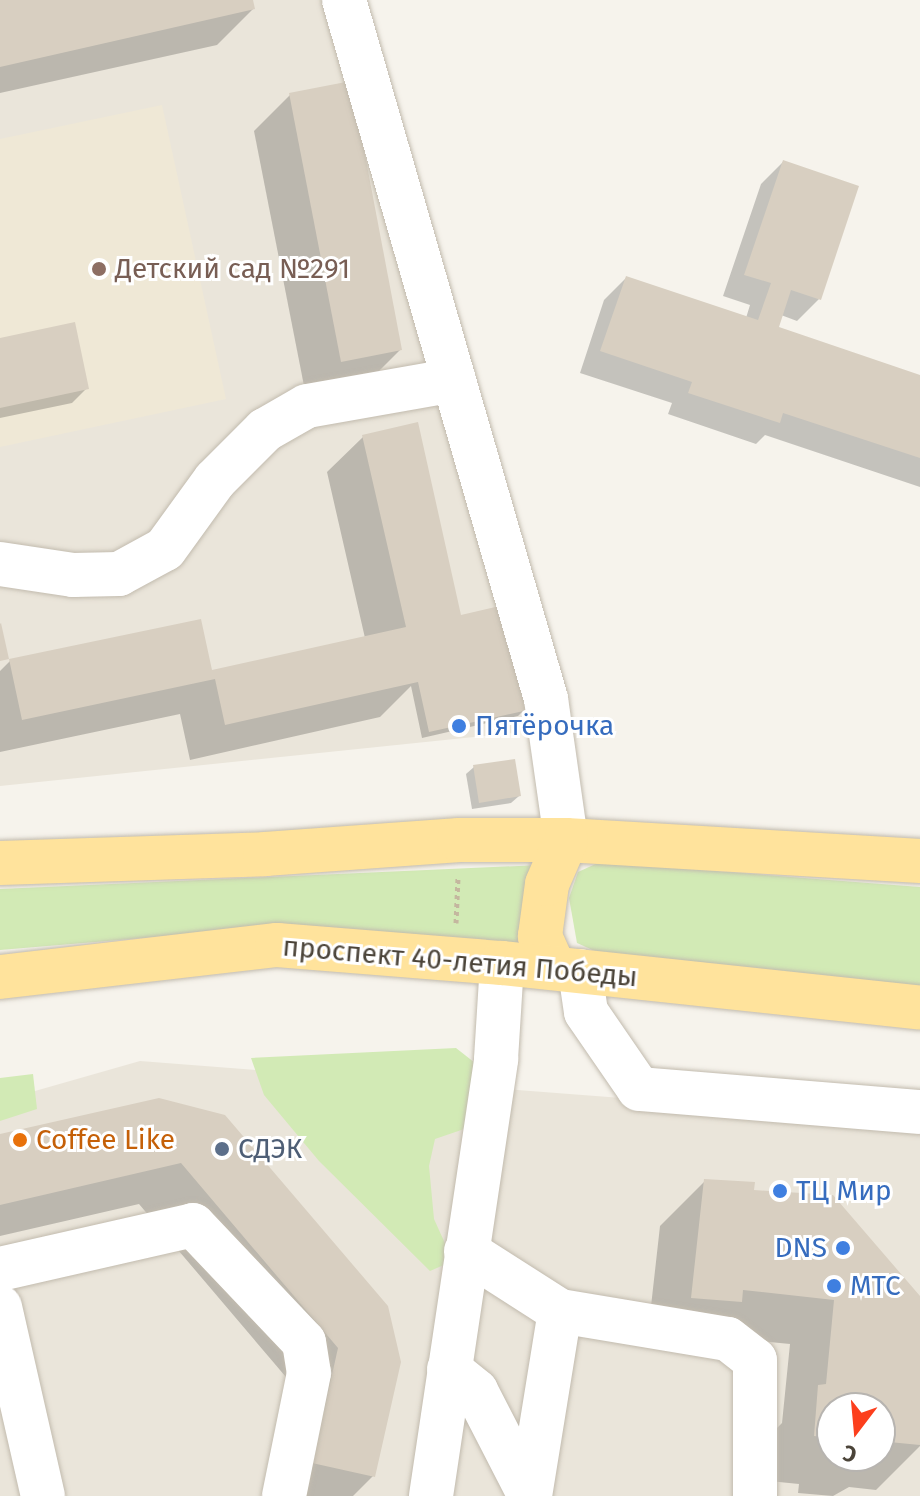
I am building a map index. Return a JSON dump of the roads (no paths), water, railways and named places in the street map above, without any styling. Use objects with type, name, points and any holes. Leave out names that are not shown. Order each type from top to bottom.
[{"type":"main road","points":[[0,863],[265,854],[459,840],[566,840],[920,861]]},
{"type":"main road","points":[[566,840],[547,884],[540,936],[567,970]]},
{"type":"main road","name":"проспект 40-летия Победы","points":[[0,977],[277,945],[502,963],[920,1008]]},
{"type":"street","points":[[344,0],[546,699],[566,840]]},
{"type":"street","points":[[0,564],[73,575],[119,574],[165,549],[215,480],[265,430],[307,406],[454,380]]},
{"type":"street","points":[[431,1496],[496,1059],[502,963]]},
{"type":"street","points":[[567,970],[586,1012],[639,1089],[920,1112]]},
{"type":"street","points":[[0,1269],[193,1225],[304,1342],[309,1373],[284,1496]]},
{"type":"street","points":[[466,1251],[560,1311],[728,1339],[755,1360],[755,1496]]},
{"type":"street","points":[[0,1307],[43,1496]]},
{"type":"street","points":[[530,1496],[560,1311]]},
{"type":"street","points":[[449,1369],[476,1391],[530,1496]]},
{"type":"place","name":"Детский сад №291","points":[[99,269]]},
{"type":"place","name":"Пятёрочка","points":[[459,726]]},
{"type":"place","name":"Coffee Like","points":[[20,1140]]},
{"type":"place","name":"СДЭК","points":[[222,1149]]},
{"type":"place","name":"ТЦ Мир","points":[[780,1191]]},
{"type":"place","name":"DNS","points":[[843,1248]]},
{"type":"place","name":"МТС","points":[[834,1286]]}]
